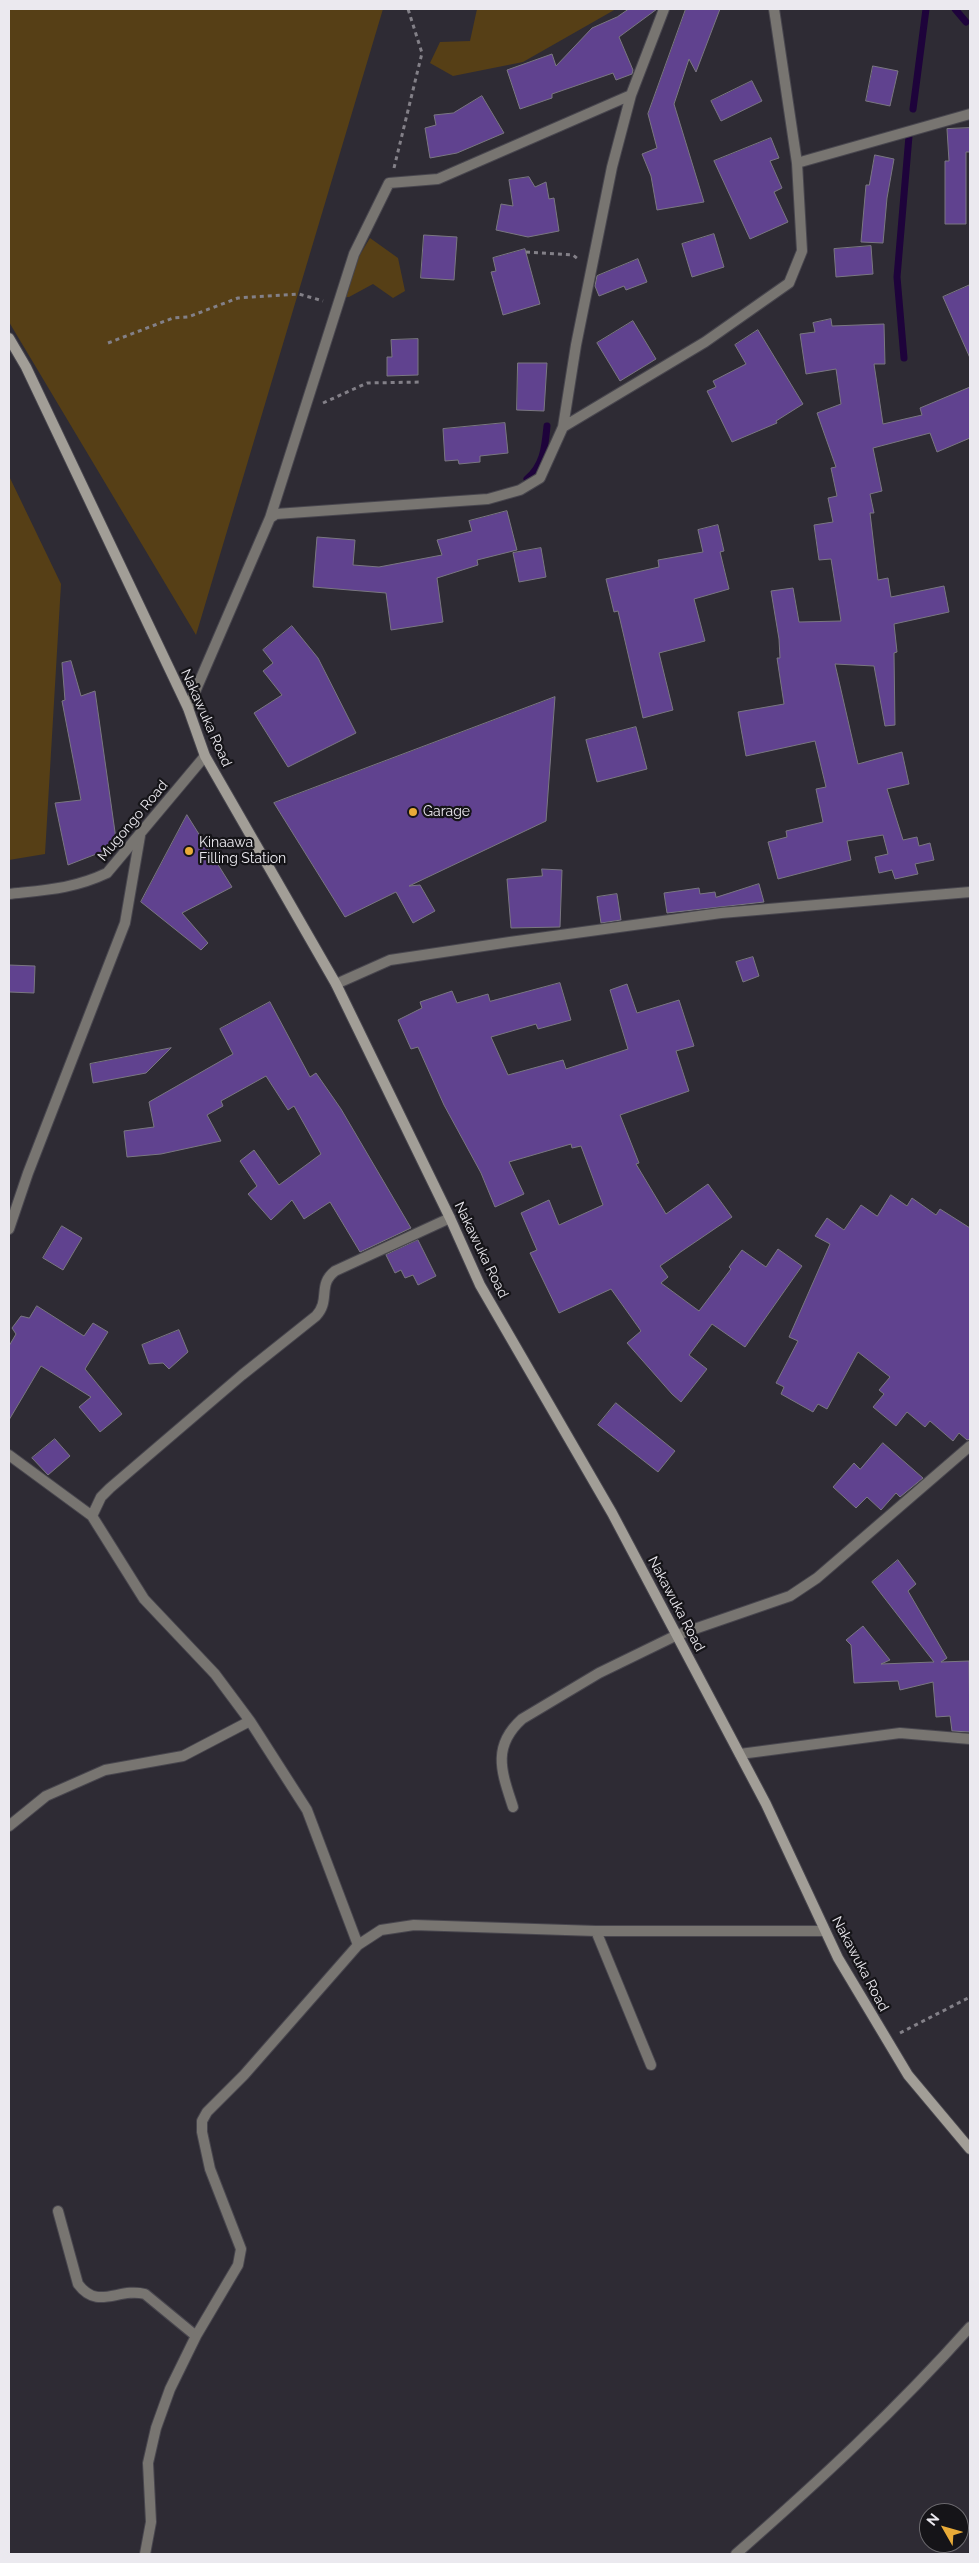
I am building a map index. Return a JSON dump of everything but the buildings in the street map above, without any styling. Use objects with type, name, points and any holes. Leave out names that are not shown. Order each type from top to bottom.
[{"type":"main road","name":"Nakawuka Road","points":[[9,338],[26,367],[188,708],[206,756],[336,984],[450,1218],[480,1285],[612,1512],[740,1754],[838,1958],[908,2074],[970,2150]]},
{"type":"street","points":[[270,518],[284,512],[488,499],[520,490],[540,478],[563,427],[591,267],[612,167],[631,95],[664,9]]},
{"type":"street","points":[[563,427],[705,342],[789,283],[799,263],[802,251],[797,163],[774,9]]},
{"type":"street","points":[[188,708],[270,518],[354,254],[390,183],[438,179],[631,95]]},
{"type":"street","points":[[797,163],[970,114]]},
{"type":"street","name":"Mugongo Road","points":[[9,894],[66,888],[85,883],[107,873],[206,756]]},
{"type":"street","points":[[9,1230],[31,1164],[125,923],[140,836]]},
{"type":"street","points":[[336,984],[390,960],[510,942],[721,913],[970,892]]},
{"type":"street","points":[[92,1516],[101,1497],[110,1488],[242,1375],[316,1316],[324,1305],[325,1281],[335,1271],[450,1218]]},
{"type":"street","points":[[513,1807],[500,1767],[506,1742],[515,1725],[599,1673],[677,1636],[790,1596],[817,1578],[970,1446]]},
{"type":"street","points":[[9,1455],[92,1516],[144,1599],[214,1674],[250,1721],[307,1810],[358,1945]]},
{"type":"street","points":[[9,1826],[46,1796],[106,1770],[183,1756],[250,1721]]},
{"type":"street","points":[[740,1754],[900,1733],[970,1739]]},
{"type":"street","points":[[145,2554],[151,2522],[148,2463],[156,2428],[170,2389],[196,2336],[238,2265],[241,2248],[210,2169],[202,2132],[202,2121],[207,2112],[257,2060],[358,1945],[381,1930],[414,1925],[596,1932],[825,1931]]},
{"type":"street","points":[[596,1932],[651,2065]]},
{"type":"street","points":[[58,2211],[78,2284],[85,2293],[97,2298],[135,2292],[145,2294],[196,2336]]},
{"type":"street","points":[[736,2554],[822,2479],[915,2389],[970,2327]]},
{"type":"path","points":[[390,183],[422,53],[408,9]]},
{"type":"path","points":[[526,252],[573,255],[591,267]]},
{"type":"path","points":[[108,343],[173,318],[188,317],[238,298],[299,294],[338,304]]},
{"type":"path","points":[[300,424],[324,402],[368,383],[422,382]]},
{"type":"path","points":[[886,2040],[970,1997]]},
{"type":"shaded area","points":[[9,9],[383,9],[196,635],[9,322]]},
{"type":"shaded area","points":[[477,9],[616,9],[523,62],[453,76],[430,63],[440,42],[470,41]]},
{"type":"shaded area","points":[[370,238],[398,258],[405,291],[393,298],[373,284],[349,297],[335,296]]},
{"type":"shaded area","points":[[9,476],[61,584],[45,854],[9,860]]},
{"type":"waterway","points":[[913,109],[926,9]]},
{"type":"waterway","points":[[955,9],[966,22]]},
{"type":"waterway","points":[[904,358],[897,277],[909,136]]},
{"type":"waterway","points":[[527,479],[533,474],[543,455],[547,426]]},
{"type":"place","name":"Garage","points":[[413,812]]},
{"type":"place","name":"Kinaawa Filling Station","points":[[189,851]]}]
